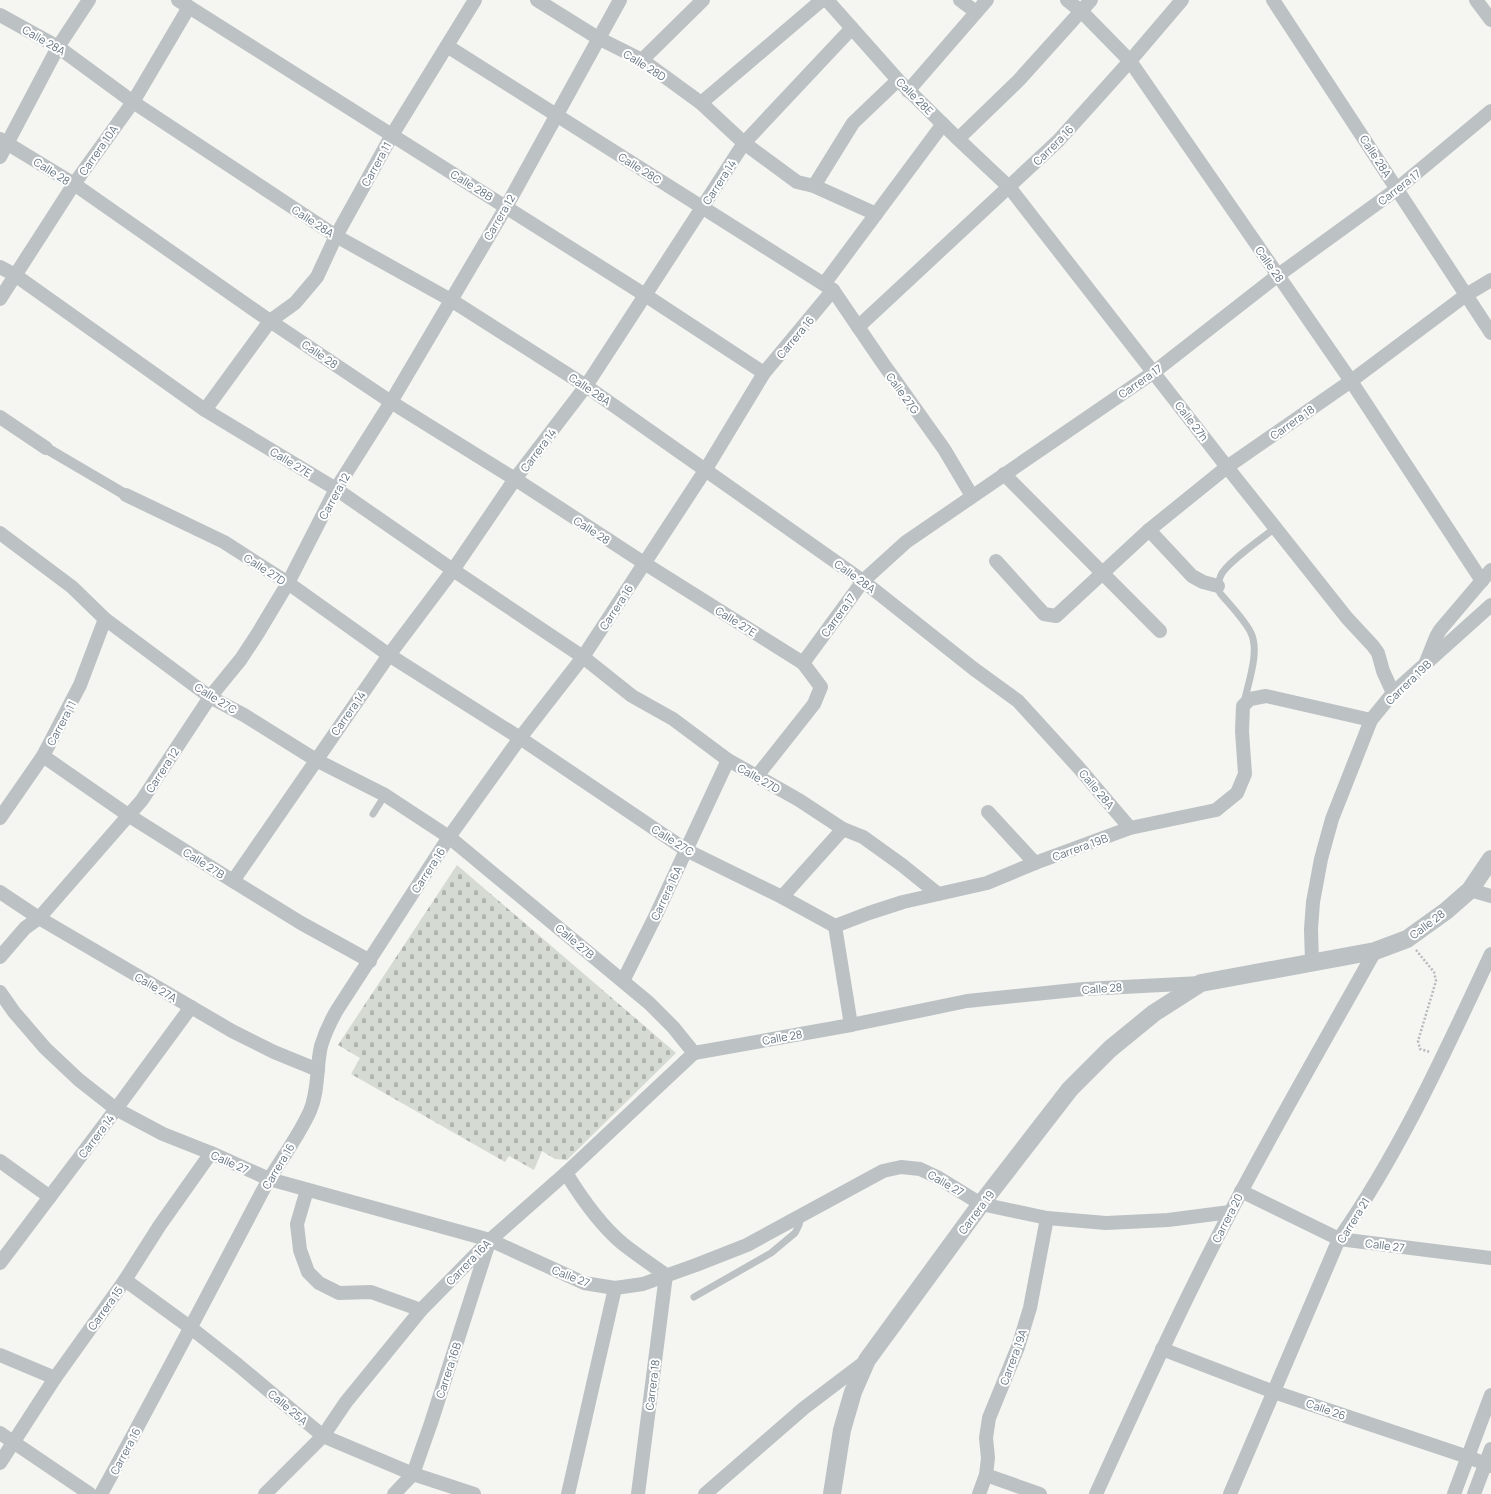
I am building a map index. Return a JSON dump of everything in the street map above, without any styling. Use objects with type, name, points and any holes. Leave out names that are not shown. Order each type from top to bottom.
[{"type":"street","points":[[0,157],[4,141],[58,47],[89,0]]},
{"type":"street","name":"Carrera 11","points":[[205,410],[270,321],[295,303],[317,277],[336,236],[392,135],[475,0]]},
{"type":"street","name":"Calle 28D","points":[[537,0],[598,38],[642,60],[701,103],[744,143],[798,182],[814,186],[876,214]]},
{"type":"street","name":"Carrera 12","points":[[0,957],[25,928],[39,918],[142,800],[210,697],[241,659],[258,633],[288,583],[336,489],[391,402],[506,207],[619,0]]},
{"type":"street","points":[[642,60],[703,0]]},
{"type":"street","points":[[701,103],[822,0]]},
{"type":"street","name":"Calle 28E","points":[[827,0],[898,80],[1009,187]]},
{"type":"street","points":[[960,0],[976,12]]},
{"type":"street","points":[[908,90],[987,0]]},
{"type":"street","name":"Calle 28","points":[[1068,0],[1082,12],[1130,61],[1277,276],[1351,381],[1457,542],[1487,576]]},
{"type":"street","points":[[958,139],[1019,80],[1082,12],[1091,0]]},
{"type":"street","name":"Carrera 16","points":[[858,327],[1058,141],[1130,61],[1182,0]]},
{"type":"street","name":"Calle 28A","points":[[1273,0],[1491,333]]},
{"type":"street","points":[[1476,0],[1491,20]]},
{"type":"street","name":"Carrera 10A","points":[[0,298],[74,184],[133,102],[187,2]]},
{"type":"street","name":"Calle 28B","points":[[187,2],[392,135],[645,295],[764,373]]},
{"type":"street","name":"Calle 28A","points":[[0,15],[58,47],[133,102],[336,236],[451,300],[586,386],[706,469],[863,581],[968,664],[1018,701],[1079,768],[1130,828]]},
{"type":"street","name":"Carrera 14","points":[[233,881],[389,655],[453,570],[515,479],[586,386],[744,143],[852,28]]},
{"type":"street","name":"Calle 28C","points":[[447,46],[829,287]]},
{"type":"street","points":[[814,186],[853,123],[898,80]]},
{"type":"street","name":"Carrera 17","points":[[803,663],[863,581],[906,542],[1154,372],[1277,276],[1397,189],[1491,111]]},
{"type":"street","points":[[829,287],[876,214],[943,124]]},
{"type":"street","name":"Calle 28","points":[[4,141],[74,184],[270,321],[391,402],[515,479],[644,563]]},
{"type":"street","name":"Calle 27h","points":[[1009,187],[1228,467],[1348,618],[1373,646],[1378,653],[1383,671],[1393,693]]},
{"type":"street","name":"Calle 27E","points":[[0,267],[15,276],[205,410],[336,489],[583,657]]},
{"type":"street","name":"Carrera 18","points":[[996,561],[1044,614],[1056,616],[1149,530],[1228,467],[1351,381],[1466,295],[1491,280]]},
{"type":"street","name":"Carrera 16","points":[[101,1494],[191,1328],[269,1179],[300,1130],[310,1110],[317,1089],[321,1046],[327,1027],[337,1010],[449,837],[520,738],[583,657],[706,469],[764,373],[829,287]]},
{"type":"street","name":"Calle 27G","points":[[829,287],[944,449],[972,496]]},
{"type":"street","name":"Calle 27D","points":[[0,417],[46,448],[126,495],[224,542],[288,583],[389,655],[520,738]]},
{"type":"street","points":[[1004,474],[1160,631]]},
{"type":"street","points":[[1149,530],[1192,576],[1203,582],[1218,586]]},
{"type":"street","name":"Calle 27C","points":[[0,533],[72,587],[105,619],[210,697],[244,715],[316,760],[385,794],[449,837]]},
{"type":"street","name":"Calle 27E","points":[[644,563],[803,663],[821,686],[814,704],[757,776]]},
{"type":"street","points":[[1425,665],[1440,630],[1487,576]]},
{"type":"street","name":"Carrera 19B","points":[[1312,963],[1313,902],[1320,859],[1332,819],[1371,720],[1393,693],[1491,605]]},
{"type":"street","name":"Carrera 11","points":[[0,818],[43,756],[80,686],[105,619]]},
{"type":"street","name":"Calle 27D","points":[[583,657],[632,696],[673,719],[728,760],[799,800],[843,829],[863,837],[938,894]]},
{"type":"street","points":[[1243,706],[1250,699],[1266,696],[1371,720]]},
{"type":"street","name":"Carrera 19B","points":[[835,926],[869,913],[938,894],[988,883],[1035,863],[1130,828],[1216,810],[1237,793],[1245,774],[1242,731],[1243,706]]},
{"type":"street","name":"Calle 27C","points":[[520,738],[686,850],[782,897],[835,926]]},
{"type":"street","name":"Calle 27B","points":[[43,756],[128,816],[301,923],[370,960]]},
{"type":"street","name":"Carrera 16A","points":[[623,981],[728,760]]},
{"type":"street","points":[[988,812],[1035,863]]},
{"type":"street","points":[[782,897],[843,829]]},
{"type":"street","name":"Calle 27B","points":[[449,837],[649,1003],[673,1027],[694,1053]]},
{"type":"street","points":[[1491,859],[1470,890],[1491,896]]},
{"type":"street","name":"Calle 28","points":[[694,1053],[852,1025],[967,1002],[1084,989],[1201,983],[1375,951],[1408,939],[1446,911],[1470,890]]},
{"type":"street","name":"Calle 27A","points":[[0,892],[39,918],[239,1035],[274,1052],[318,1070]]},
{"type":"street","points":[[835,926],[852,1025]]},
{"type":"street","name":"Carrera 20","points":[[1096,1494],[1162,1349],[1230,1212],[1283,1114],[1375,951]]},
{"type":"street","name":"Carrera 21","points":[[1230,1494],[1339,1239],[1363,1204],[1402,1138],[1443,1056],[1491,954]]},
{"type":"street","name":"Carrera 19","points":[[832,1494],[842,1430],[853,1392],[867,1360],[981,1204],[1070,1089],[1110,1049],[1154,1013],[1201,983]]},
{"type":"street","name":"Calle 27","points":[[0,992],[14,1012],[45,1048],[79,1080],[116,1109],[163,1134],[211,1153],[269,1179],[490,1240],[584,1283],[616,1288],[643,1284],[696,1265],[747,1245],[883,1171],[901,1167],[920,1169],[937,1177],[981,1204],[1047,1218],[1106,1223],[1168,1220],[1230,1212]]},
{"type":"street","name":"Carrera 14","points":[[0,1263],[191,1007]]},
{"type":"street","name":"Carrera 16A","points":[[265,1494],[323,1436],[346,1402],[421,1310],[490,1240],[566,1173],[694,1053]]},
{"type":"street","name":"Carrera 15","points":[[0,1463],[55,1378],[125,1280],[160,1225],[211,1153]]},
{"type":"street","points":[[0,1161],[50,1197]]},
{"type":"street","points":[[566,1173],[582,1199],[601,1222],[623,1244],[666,1275]]},
{"type":"street","points":[[307,1190],[297,1224],[300,1250],[308,1272],[319,1283],[339,1293],[371,1292],[421,1310]]},
{"type":"street","name":"Calle 27","points":[[1241,1191],[1339,1239],[1491,1258]]},
{"type":"street","name":"Carrera 19A","points":[[979,1494],[986,1474],[988,1458],[986,1438],[990,1418],[1018,1347],[1030,1308],[1047,1218]]},
{"type":"street","name":"Carrera 16B","points":[[394,1494],[413,1474],[490,1240]]},
{"type":"street","name":"Carrera 18","points":[[638,1494],[666,1275]]},
{"type":"street","name":"Calle 25A","points":[[125,1280],[191,1328],[238,1365],[323,1436],[413,1474],[474,1494]]},
{"type":"street","points":[[568,1494],[616,1288]]},
{"type":"street","name":"Calle 26","points":[[1162,1349],[1274,1392],[1488,1465]]},
{"type":"street","points":[[0,1355],[55,1378]]},
{"type":"street","points":[[705,1494],[804,1408],[867,1360]]},
{"type":"street","points":[[1454,1494],[1491,1395]]},
{"type":"street","points":[[0,1433],[90,1494]]},
{"type":"street","points":[[1474,1494],[1488,1465],[1491,1449]]},
{"type":"street","points":[[986,1474],[1040,1494]]},
{"type":"lane","points":[[1243,706],[1254,655],[1254,645],[1251,632],[1220,593],[1218,586],[1220,576],[1226,566],[1276,527]]},
{"type":"lane","points":[[374,814],[385,794]]},
{"type":"lane","points":[[694,1297],[771,1253],[795,1233],[801,1216]]},
{"type":"path","points":[[1408,939],[1434,972],[1436,981],[1418,1041],[1420,1049]]},
{"type":"green space","points":[[457,865],[676,1053],[567,1160],[555,1159],[542,1151],[534,1170],[509,1156],[505,1162],[351,1074],[360,1058],[338,1045]]}]
